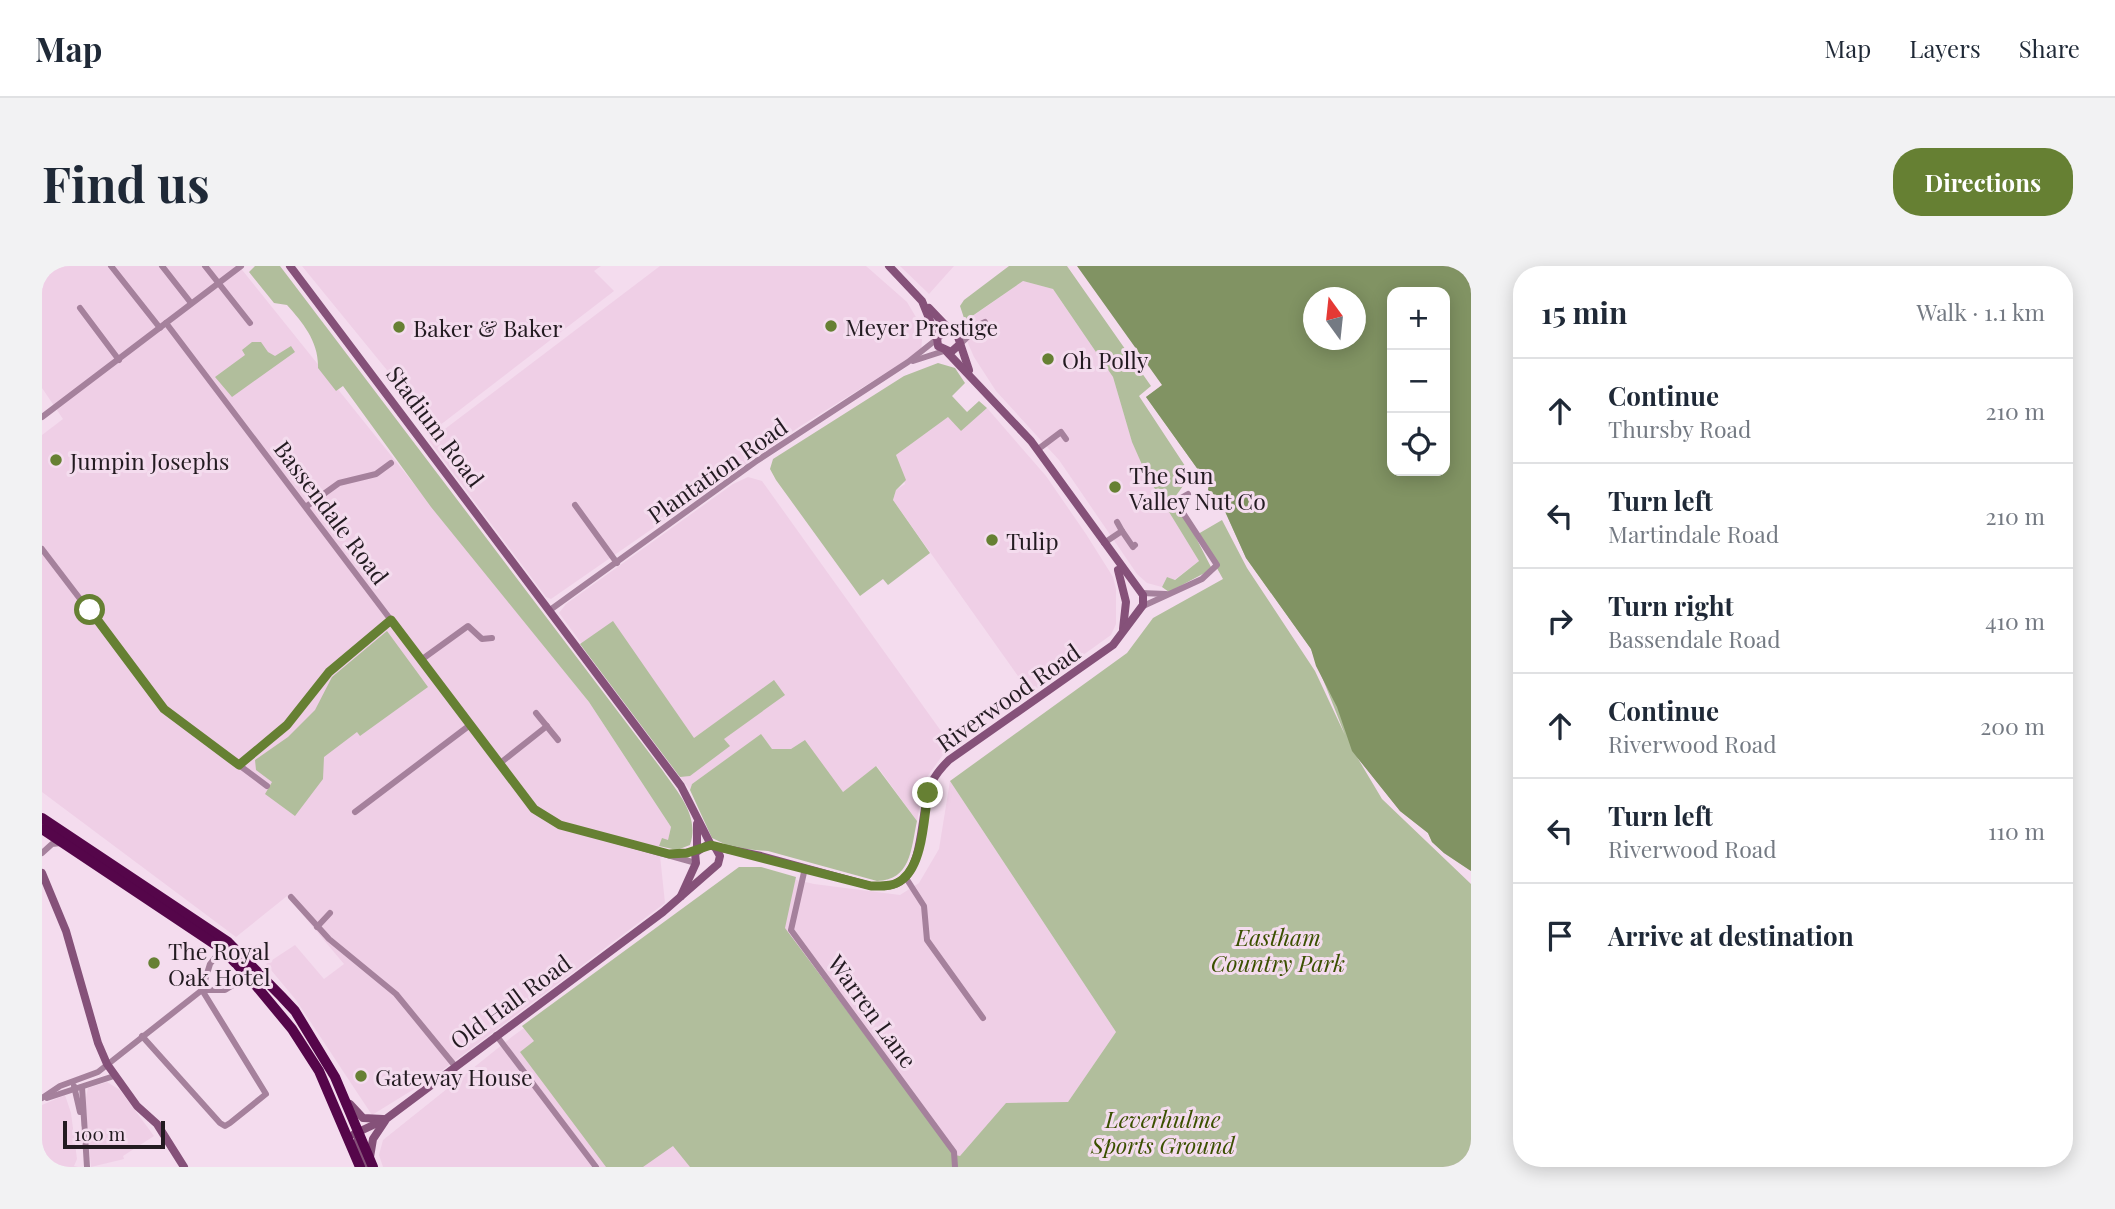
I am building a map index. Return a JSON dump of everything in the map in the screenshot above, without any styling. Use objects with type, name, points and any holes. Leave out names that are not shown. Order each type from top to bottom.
[{"type":"highway","points":[[42,818],[228,942],[295,1012],[346,1098],[370,1164]]},
{"type":"highway","points":[[42,829],[222,948],[304,1046],[360,1167]]},
{"type":"street","name":"Bassendale Road","points":[[111,266],[163,325],[307,506],[534,809],[560,825],[696,863]]},
{"type":"street","points":[[162,266],[191,303]]},
{"type":"street","points":[[205,266],[250,323]]},
{"type":"street","points":[[42,414],[55,410],[241,266]]},
{"type":"street","name":"Stadium Road","points":[[290,266],[550,610]]},
{"type":"street","points":[[888,266],[957,334],[971,376]]},
{"type":"street","points":[[922,301],[938,346],[971,376],[1037,450],[1115,561],[1141,593],[1144,598],[1141,607]]},
{"type":"street","points":[[80,308],[119,359]]},
{"type":"street","points":[[937,338],[944,331],[982,324],[959,345],[946,352]]},
{"type":"street","name":"Plantation Road","points":[[550,610],[755,462],[908,362],[937,338]]},
{"type":"street","name":"Plantation Road","points":[[908,362],[946,352]]},
{"type":"street","points":[[1037,450],[1061,432],[1066,439]]},
{"type":"street","points":[[307,506],[339,482],[376,474],[391,463]]},
{"type":"street","points":[[1126,601],[1132,609],[1141,607],[1202,579],[1217,565],[1181,510],[1179,499],[1188,494]]},
{"type":"street","points":[[575,505],[617,563]]},
{"type":"street","points":[[1117,522],[1133,547],[1135,545]]},
{"type":"street","points":[[1104,543],[1122,531]]},
{"type":"street","points":[[42,549],[164,709],[267,786]]},
{"type":"street","points":[[1115,561],[1126,601],[1126,617],[1119,638]]},
{"type":"street","points":[[1126,601],[1132,591],[1171,594]]},
{"type":"street","name":"Riverwood Road","points":[[906,878],[916,858],[928,793],[939,771],[949,761],[1102,654],[1119,638],[1141,607]]},
{"type":"street","points":[[550,610],[681,786],[712,846],[720,856],[715,868]]},
{"type":"street","points":[[239,765],[287,725],[329,672],[391,620]]},
{"type":"street","points":[[421,660],[468,626],[482,639],[492,638]]},
{"type":"street","points":[[536,713],[558,740]]},
{"type":"street","points":[[355,812],[470,725]]},
{"type":"street","points":[[499,764],[547,726]]},
{"type":"street","points":[[697,818],[696,863],[702,869],[715,868],[747,854]]},
{"type":"street","points":[[42,853],[52,844],[63,843]]},
{"type":"street","points":[[697,850],[712,846],[871,886],[888,886],[906,878],[925,906],[927,940],[983,1018]]},
{"type":"street","name":"Bassendale Road","points":[[669,854],[697,850]]},
{"type":"street","name":"Old Hall Road","points":[[681,896],[696,863]]},
{"type":"street","name":"Old Hall Road","points":[[359,1132],[386,1119],[715,868]]},
{"type":"street","name":"Warren Lane","points":[[805,868],[791,929],[954,1152],[955,1167]]},
{"type":"street","points":[[42,873],[66,931],[107,1064],[137,1106],[157,1124],[184,1167]]},
{"type":"street","points":[[291,897],[317,927],[396,994],[455,1066]]},
{"type":"street","points":[[317,927],[330,913]]},
{"type":"street","points":[[42,1099],[98,1072],[202,990],[210,964],[222,948]]},
{"type":"street","points":[[202,990],[225,990],[248,976]]},
{"type":"street","points":[[142,1036],[220,1123],[225,1126],[230,1123],[266,1094],[202,990]]},
{"type":"street","points":[[496,1035],[596,1167]]},
{"type":"street","points":[[77,1083],[114,1076]]},
{"type":"street","points":[[77,1083],[87,1167]]},
{"type":"street","points":[[346,1098],[363,1118],[386,1119]]},
{"type":"street","points":[[370,1164],[373,1139],[386,1119]]},
{"type":"street","points":[[345,1132],[359,1132]]},
{"type":"shaded area","points":[[42,266],[239,266],[589,702],[671,827],[668,840],[659,846],[665,903],[432,1078],[372,1115],[296,1000],[266,964],[295,945],[324,979],[344,964],[287,896],[236,937],[42,792],[42,435],[63,419],[42,388]]},
{"type":"shaded area","points":[[302,266],[601,266],[594,271],[614,291],[435,429]]},
{"type":"shaded area","points":[[660,266],[866,266],[907,302],[923,329],[921,351],[799,427],[551,599],[546,597],[429,441]]},
{"type":"shaded area","points":[[900,266],[954,266],[929,294]]},
{"type":"shaded area","points":[[1077,266],[1471,266],[1471,871],[1444,853],[1432,842],[1428,833],[1400,811],[1352,751],[1337,707],[1316,666],[1311,649],[1246,558],[1219,498],[1208,490],[1209,485],[1146,397],[1162,385]]},
{"type":"shaded area","points":[[1023,281],[1053,289],[1113,377],[1132,441],[1147,476],[1199,561],[1174,580],[1167,577],[1162,587],[1147,583],[1137,574],[1059,460],[996,391],[974,357],[960,325]]},
{"type":"shaded area","points":[[987,408],[1046,476],[1113,577],[1116,589],[1116,624],[1111,635],[1030,693],[893,500],[896,490],[905,484],[896,455],[949,416],[961,430]]},
{"type":"shaded area","points":[[748,477],[762,481],[946,738],[945,752],[924,781],[917,821],[877,766],[843,792],[791,749],[772,749],[761,735],[692,784],[690,790],[559,613],[566,604],[733,484]]},
{"type":"shaded area","points":[[950,781],[1116,1032],[1068,1102],[1007,1103],[960,1156],[921,1154],[903,1167],[383,1167],[379,1155],[383,1140],[513,1036],[745,868],[814,884],[900,895],[919,883],[939,849]]},
{"type":"shaded area","points":[[107,1082],[120,1090],[154,1136],[123,1156],[124,1159],[91,1167],[85,1102],[88,1088]]},
{"type":"shaded area","points":[[65,1095],[71,1113],[77,1159],[74,1166],[78,1167],[42,1167],[42,1105]]},
{"type":"green space","points":[[255,266],[280,266],[663,771],[681,796],[690,815],[690,845],[677,850],[659,846],[662,838],[668,840],[671,827],[589,702],[431,507],[343,386],[336,391],[318,368],[316,350],[309,334],[287,305],[274,303],[249,272]]},
{"type":"green space","points":[[1009,266],[1067,266],[1151,386],[1139,396],[1191,475],[1175,497],[1212,569],[1169,592],[1162,587],[1167,577],[1175,580],[1199,561],[1147,476],[1132,442],[1113,377],[1053,289],[1023,281],[965,321],[960,306],[964,300]]},
{"type":"green space","points":[[252,342],[261,342],[268,352],[275,356],[291,346],[295,352],[232,397],[215,377],[245,355],[242,350]]},
{"type":"green space","points":[[938,363],[955,368],[965,383],[952,396],[967,412],[979,401],[987,408],[961,431],[948,417],[896,455],[906,480],[896,490],[893,500],[930,553],[888,585],[883,579],[860,596],[776,480],[770,469],[773,459],[904,376]]},
{"type":"green space","name":"Eastham Country Park","points":[[1163,385],[1471,871],[1444,853],[1432,842],[1428,833],[1400,811],[1357,757],[1382,799],[1471,884],[1471,1167],[690,1167],[673,1146],[643,1167],[606,1167],[520,1052],[534,1041],[522,1026],[739,867],[761,867],[796,877],[785,928],[955,1155],[960,1156],[1006,1103],[1068,1102],[1116,1032],[950,781],[1127,653],[1153,618],[1223,579],[1198,534],[1222,520],[1247,568],[1315,671],[1345,735],[1311,649],[1246,558],[1219,498],[1208,490],[1209,485],[1146,397]]},
{"type":"green space","points":[[613,621],[694,738],[774,680],[785,695],[724,739],[730,746],[690,776],[680,777],[580,644]]},
{"type":"green space","points":[[387,631],[428,687],[360,736],[357,732],[324,757],[323,779],[295,816],[265,794],[272,782],[256,770],[255,760],[288,737],[315,710],[332,677]]},
{"type":"green space","points":[[761,734],[772,749],[791,749],[805,740],[843,792],[876,766],[917,821],[911,852],[903,869],[897,875],[877,881],[768,851],[733,848],[712,838],[690,790],[692,784]]},
{"type":"place","name":"Meyer Prestige","points":[[831,326]]},
{"type":"place","name":"Baker & Baker","points":[[399,327]]},
{"type":"place","name":"Oh Polly","points":[[1048,359]]},
{"type":"place","name":"Jumpin Josephs","points":[[56,460]]},
{"type":"place","name":"The Sun Valley Nut Co","points":[[1115,487]]},
{"type":"place","name":"Tulip","points":[[992,540]]},
{"type":"place","name":"The Royal Oak Hotel","points":[[154,963]]},
{"type":"place","name":"Gateway House","points":[[361,1076]]},
{"type":"route","points":[[90,610],[164,709],[239,765],[287,725],[329,672],[391,620],[534,809],[560,825],[669,854],[687,853],[704,845],[711,845],[871,886],[888,886],[906,878],[916,858],[928,793]]},
{"type":"park label","name":"Leverhulme Sports Ground","points":[[1163,1131]]}]
